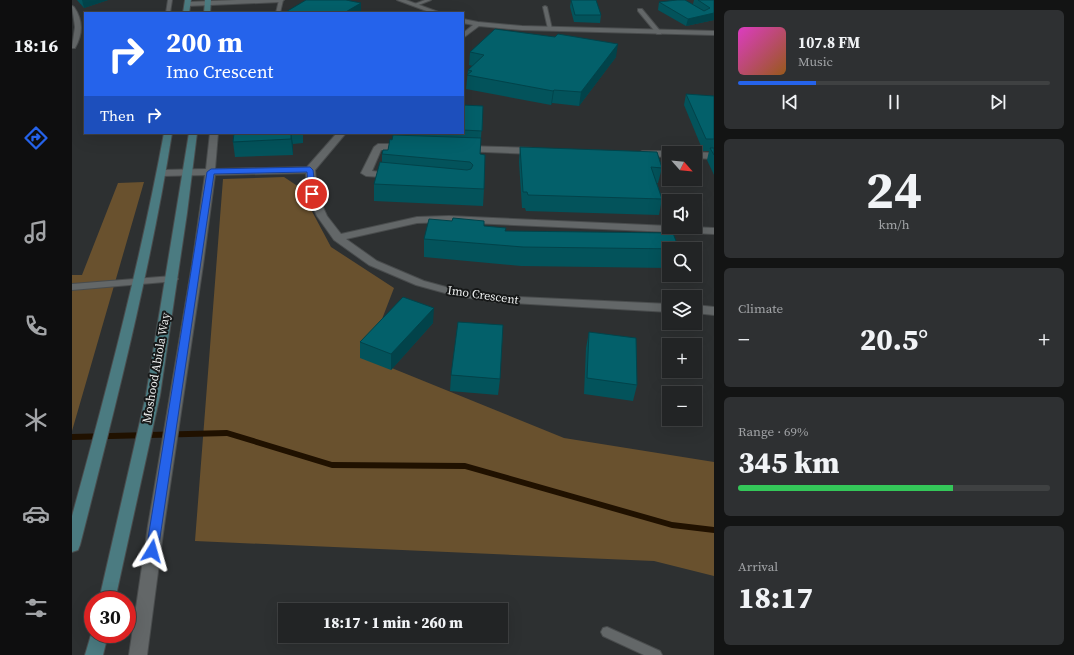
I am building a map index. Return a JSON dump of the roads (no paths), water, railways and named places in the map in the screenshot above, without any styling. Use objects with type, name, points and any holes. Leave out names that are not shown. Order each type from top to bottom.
[{"type":"main road","points":[[207,12],[208,1]]},
{"type":"main road","points":[[186,12],[188,2]]},
{"type":"main road","points":[[72,545],[112,396],[162,173],[168,134]]},
{"type":"main road","name":"Moshood Abiola Way","points":[[108,591],[153,395],[172,279],[193,134]]},
{"type":"main road","points":[[94,655],[97,643]]},
{"type":"street","points":[[188,2],[208,1],[225,5],[281,0]]},
{"type":"street","points":[[400,0],[435,12]]},
{"type":"street","points":[[72,8],[78,18],[75,30],[76,39],[72,46]]},
{"type":"street","points":[[464,21],[478,24],[550,29],[659,33],[714,33]]},
{"type":"street","points":[[464,35],[478,24]]},
{"type":"street","points":[[76,39],[84,38]]},
{"type":"street","points":[[138,655],[158,506],[211,172],[214,134]]},
{"type":"street","points":[[162,173],[310,170],[341,134]]},
{"type":"street","points":[[405,177],[366,173],[378,147],[414,147]]},
{"type":"street","points":[[454,148],[541,151]]},
{"type":"street","points":[[629,153],[662,154]]},
{"type":"street","points":[[702,155],[714,156]]},
{"type":"street","name":"Imo Crescent","points":[[310,170],[312,194],[322,216],[338,238],[373,263],[394,273],[456,294],[496,299],[662,308]]},
{"type":"street","points":[[338,238],[417,220],[449,219],[714,231]]},
{"type":"street","points":[[72,287],[139,280],[172,279]]},
{"type":"street","points":[[702,310],[714,310]]},
{"type":"lane","points":[[168,12],[170,0]]},
{"type":"lane","points":[[278,12],[281,0]]},
{"type":"lane","points":[[414,5],[429,0]]},
{"type":"lane","points":[[545,7],[550,29]]},
{"type":"lane","points":[[640,10],[659,33]]},
{"type":"lane","points":[[607,632],[656,655]]},
{"type":"waterway","points":[[72,437],[227,433],[332,465],[465,466],[672,525],[714,530]]}]
